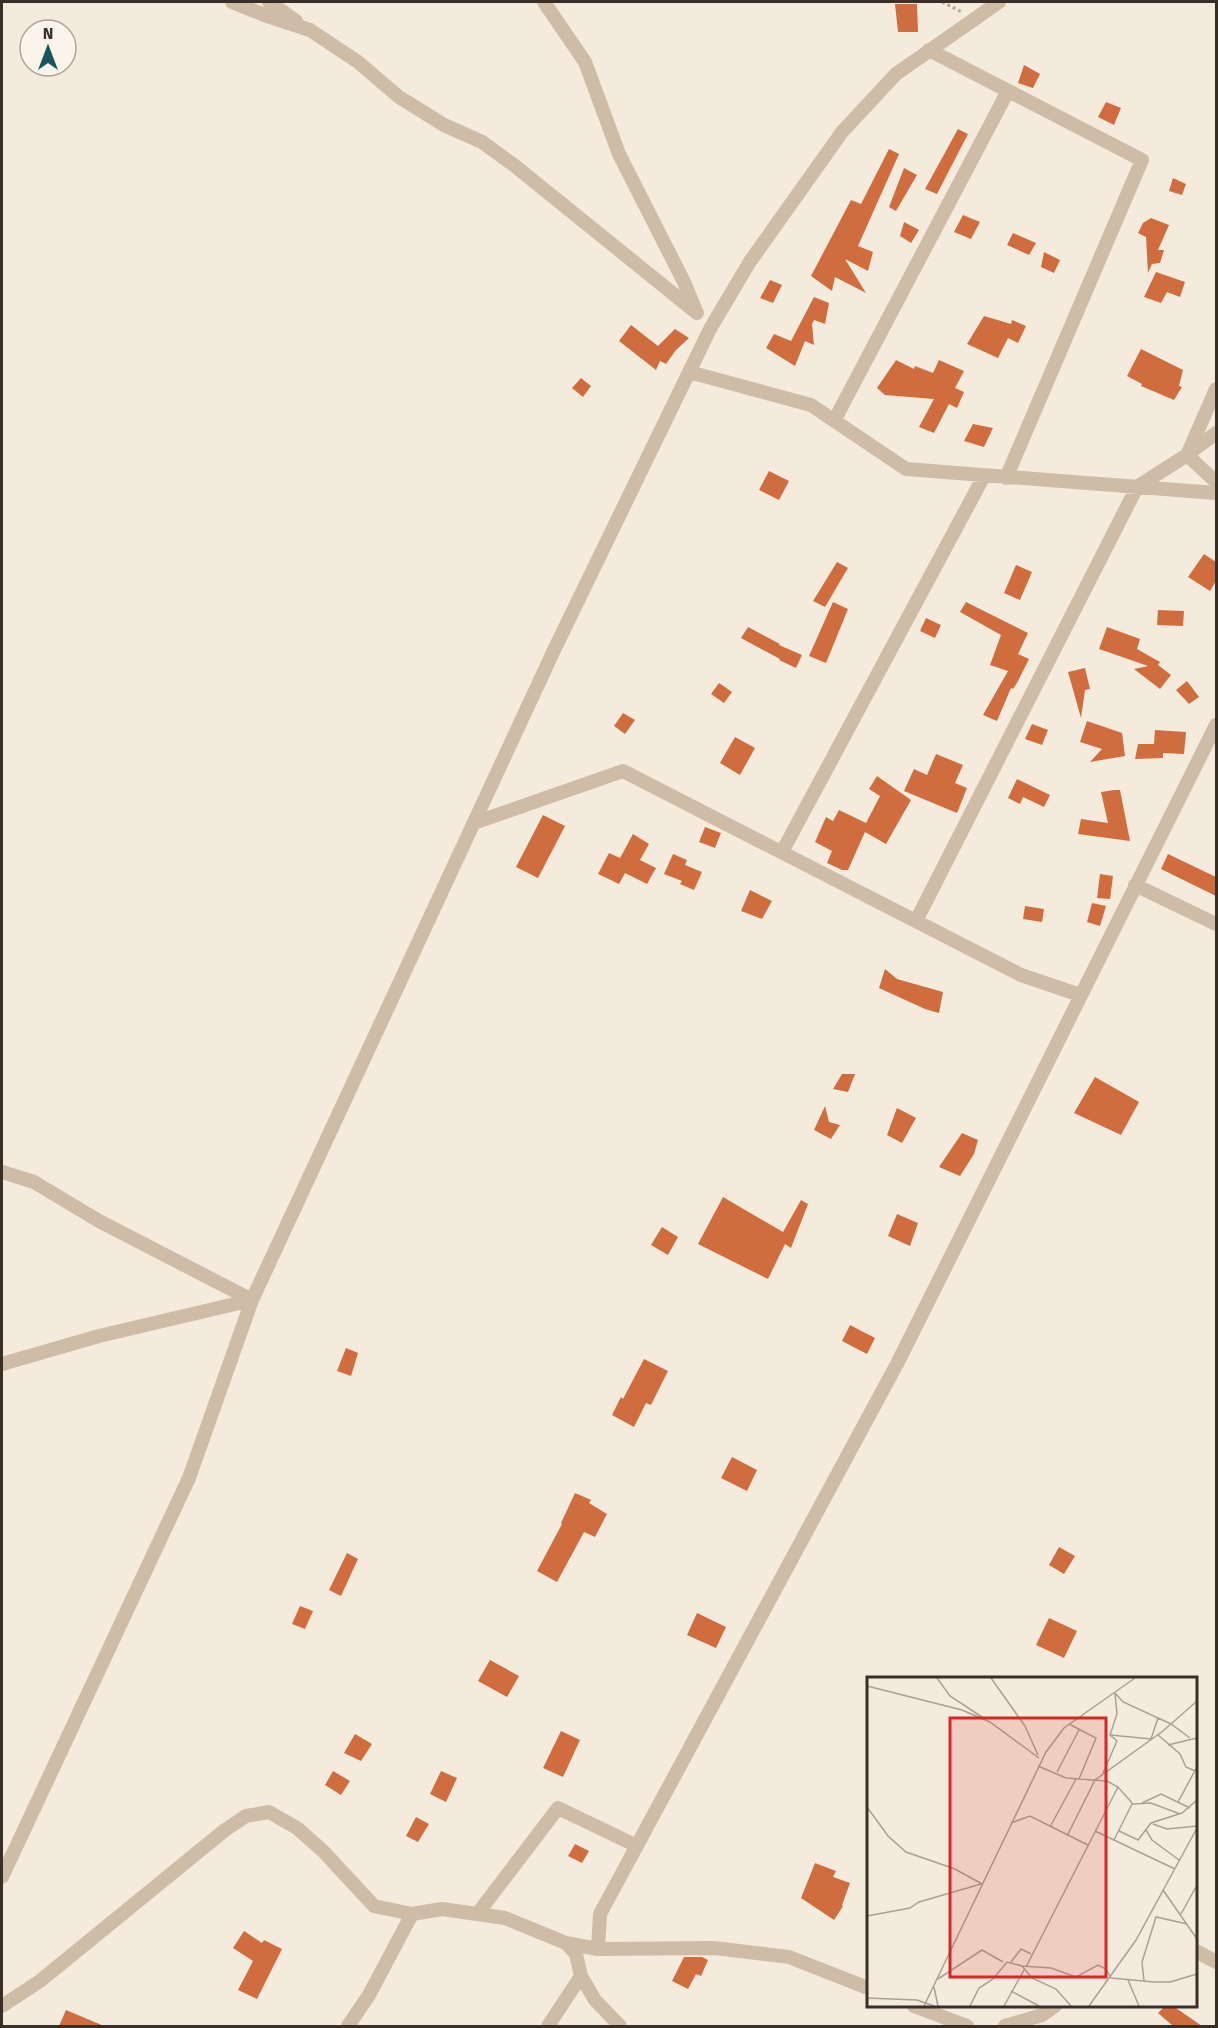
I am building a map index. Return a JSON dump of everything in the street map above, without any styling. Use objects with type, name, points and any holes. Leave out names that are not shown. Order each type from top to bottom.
[{"type":"street","points":[[232,2],[310,30]]},
{"type":"street","points":[[268,2],[358,62],[399,97],[444,125],[482,142],[515,166],[697,313],[711,328]]},
{"type":"street","points":[[544,2],[585,63],[619,154],[684,282],[697,313]]},
{"type":"street","points":[[2,1877],[189,1478],[252,1300],[555,648],[711,328],[749,263],[842,132],[896,74],[999,2]]},
{"type":"street","points":[[929,50],[1142,160],[1006,478]]},
{"type":"street","points":[[834,421],[1008,91]]},
{"type":"street","points":[[689,372],[811,405],[906,469],[1216,493]]},
{"type":"street","points":[[1187,455],[1216,389]]},
{"type":"street","points":[[916,921],[1137,488],[1216,433]]},
{"type":"street","points":[[1187,455],[1216,482]]},
{"type":"street","points":[[782,852],[984,476]]},
{"type":"street","points":[[598,1949],[600,1914],[898,1362],[1216,725]]},
{"type":"street","points":[[474,823],[623,771],[1021,975],[1080,995]]},
{"type":"street","points":[[1135,885],[1216,924]]},
{"type":"street","points":[[2,1172],[34,1182],[99,1221],[252,1300]]},
{"type":"street","points":[[2,1364],[99,1336],[252,1300]]},
{"type":"street","points":[[478,1913],[558,1808],[637,1846]]},
{"type":"street","points":[[2,2006],[40,1981],[225,1830],[246,1816],[269,1812],[297,1828],[323,1851],[374,1906],[412,1914],[442,1909],[505,1918],[566,1943],[598,1949],[714,1948],[789,1957],[867,1988]]},
{"type":"street","points":[[348,2026],[369,1995],[412,1914]]},
{"type":"street","points":[[566,1943],[576,1954],[581,1976],[594,2000],[620,2026]]},
{"type":"street","points":[[1197,1952],[1216,1962]]},
{"type":"street","points":[[548,2026],[581,1976]]},
{"type":"street","points":[[917,2007],[967,2026]]},
{"type":"street","points":[[1005,2026],[1042,2015],[1054,2007]]},
{"type":"path","points":[[942,2],[974,18]]},
{"type":"building","points":[[895,4],[917,4],[918,32],[898,32]]},
{"type":"building","points":[[1024,65],[1040,74],[1033,88],[1018,83]]},
{"type":"building","points":[[1106,102],[1121,108],[1114,125],[1098,117]]},
{"type":"building","points":[[958,129],[968,134],[937,194],[925,189]]},
{"type":"building","points":[[889,149],[899,154],[858,246],[873,252],[868,271],[845,259],[866,293],[835,277],[832,291],[811,276],[851,200],[861,204]]},
{"type":"building","points":[[904,168],[917,175],[896,211],[889,207]]},
{"type":"building","points":[[1173,178],[1186,184],[1182,195],[1169,191]]},
{"type":"building","points":[[963,215],[980,222],[971,239],[954,232]]},
{"type":"building","points":[[1151,218],[1169,225],[1158,250],[1164,250],[1160,263],[1152,264],[1148,273],[1146,237],[1138,233],[1143,223]]},
{"type":"building","points":[[904,222],[919,230],[911,243],[900,236]]},
{"type":"building","points":[[1013,233],[1036,243],[1029,255],[1007,245]]},
{"type":"building","points":[[1044,252],[1060,260],[1054,273],[1041,267]]},
{"type":"building","points":[[1156,272],[1185,282],[1180,297],[1167,292],[1161,303],[1144,297]]},
{"type":"building","points":[[770,280],[782,285],[773,303],[760,298]]},
{"type":"building","points":[[814,297],[829,303],[825,324],[814,320],[812,324],[814,345],[805,341],[795,366],[766,348],[774,334],[791,341]]},
{"type":"building","points":[[984,316],[1011,324],[1012,320],[1026,326],[1018,343],[1008,338],[998,358],[967,344]]},
{"type":"building","points":[[631,325],[658,346],[675,329],[689,338],[666,364],[660,361],[656,370],[619,341]]},
{"type":"building","points":[[1141,349],[1183,370],[1179,386],[1182,387],[1174,400],[1141,386],[1142,384],[1127,376]]},
{"type":"building","points":[[896,360],[914,369],[915,366],[933,373],[939,360],[964,371],[955,388],[964,392],[957,408],[949,404],[934,433],[919,427],[934,399],[885,395],[877,388]]},
{"type":"building","points":[[581,378],[591,386],[583,397],[572,388]]},
{"type":"building","points":[[973,424],[993,428],[984,447],[964,441]]},
{"type":"building","points":[[769,471],[789,481],[779,500],[759,490]]},
{"type":"building","points":[[1204,554],[1216,562],[1216,581],[1210,591],[1188,577]]},
{"type":"building","points":[[837,562],[848,568],[825,607],[813,601]]},
{"type":"building","points":[[1016,565],[1032,572],[1020,600],[1004,593]]},
{"type":"building","points":[[833,602],[848,609],[826,663],[809,656]]},
{"type":"building","points":[[966,602],[1028,633],[1018,654],[1029,659],[1017,683],[1013,689],[1011,688],[997,721],[983,715],[1008,671],[990,665],[1001,635],[960,612]]},
{"type":"building","points":[[1158,610],[1184,611],[1183,626],[1157,625]]},
{"type":"building","points":[[926,618],[941,625],[935,638],[920,631]]},
{"type":"building","points":[[748,627],[802,655],[796,668],[741,638]]},
{"type":"building","points":[[1107,627],[1140,639],[1137,649],[1160,662],[1158,665],[1171,675],[1160,689],[1134,669],[1148,666],[1099,649]]},
{"type":"building","points":[[1085,668],[1090,689],[1085,690],[1081,718],[1068,672]]},
{"type":"building","points":[[1187,681],[1199,697],[1189,704],[1176,690]]},
{"type":"building","points":[[719,683],[732,692],[724,703],[711,694]]},
{"type":"building","points":[[623,713],[635,720],[625,734],[614,726]]},
{"type":"building","points":[[1087,721],[1122,733],[1125,756],[1090,762],[1102,749],[1080,742]]},
{"type":"building","points":[[1032,724],[1048,730],[1042,745],[1025,739]]},
{"type":"building","points":[[1155,730],[1186,732],[1184,754],[1163,753],[1163,758],[1135,759],[1138,744],[1154,744]]},
{"type":"building","points":[[735,737],[755,748],[740,775],[720,763]]},
{"type":"building","points":[[936,754],[963,765],[955,783],[967,788],[957,813],[904,791],[914,769],[927,775]]},
{"type":"building","points":[[877,776],[911,800],[886,844],[865,832],[848,870],[842,870],[827,863],[832,851],[815,842],[826,817],[833,821],[839,810],[866,823],[880,796],[869,789]]},
{"type":"building","points":[[1017,779],[1050,795],[1044,807],[1023,797],[1020,804],[1008,798]]},
{"type":"building","points":[[1120,790],[1130,841],[1078,834],[1081,819],[1108,823],[1101,792]]},
{"type":"building","points":[[543,815],[565,826],[538,878],[516,867]]},
{"type":"building","points":[[705,827],[721,833],[715,848],[699,842]]},
{"type":"building","points":[[633,834],[649,844],[640,860],[656,868],[647,884],[625,873],[619,884],[598,874],[609,853],[620,858]]},
{"type":"building","points":[[673,854],[687,860],[685,865],[702,872],[694,890],[680,884],[682,881],[664,874]]},
{"type":"building","points":[[1168,854],[1216,877],[1216,896],[1161,869]]},
{"type":"building","points":[[1100,874],[1113,876],[1110,899],[1097,898]]},
{"type":"building","points":[[750,890],[772,901],[762,919],[741,911]]},
{"type":"building","points":[[1092,903],[1106,906],[1100,926],[1087,922]]},
{"type":"building","points":[[1025,906],[1044,909],[1042,922],[1023,919]]},
{"type":"building","points":[[885,969],[897,979],[943,992],[939,1013],[879,988]]},
{"type":"building","points":[[842,1074],[855,1074],[848,1092],[833,1089]]},
{"type":"building","points":[[1095,1077],[1139,1102],[1121,1135],[1074,1113]]},
{"type":"building","points":[[825,1106],[829,1122],[840,1125],[831,1139],[814,1130]]},
{"type":"building","points":[[897,1108],[916,1118],[902,1143],[887,1135]]},
{"type":"building","points":[[962,1133],[978,1140],[974,1154],[960,1176],[939,1167]]},
{"type":"building","points":[[723,1197],[783,1232],[801,1200],[808,1204],[791,1248],[785,1244],[768,1279],[698,1244]]},
{"type":"building","points":[[897,1214],[918,1223],[910,1246],[888,1236]]},
{"type":"building","points":[[662,1227],[678,1237],[668,1255],[651,1245]]},
{"type":"building","points":[[850,1325],[875,1338],[867,1354],[842,1341]]},
{"type":"building","points":[[346,1348],[358,1353],[351,1376],[337,1371]]},
{"type":"building","points":[[644,1359],[668,1371],[651,1405],[646,1403],[634,1427],[612,1415]]},
{"type":"building","points":[[732,1457],[757,1470],[747,1491],[721,1478]]},
{"type":"building","points":[[575,1493],[591,1500],[589,1503],[607,1514],[595,1537],[584,1532],[557,1582],[537,1571],[562,1524]]},
{"type":"building","points":[[1059,1547],[1075,1556],[1064,1574],[1049,1565]]},
{"type":"building","points":[[347,1553],[358,1559],[341,1596],[329,1590]]},
{"type":"building","points":[[300,1606],[313,1611],[305,1629],[292,1624]]},
{"type":"building","points":[[697,1613],[726,1627],[716,1648],[687,1635]]},
{"type":"building","points":[[1049,1618],[1077,1631],[1064,1658],[1036,1645]]},
{"type":"building","points":[[490,1660],[519,1676],[507,1697],[478,1681]]},
{"type":"building","points":[[561,1731],[580,1740],[563,1777],[543,1768]]},
{"type":"building","points":[[355,1734],[372,1744],[361,1761],[344,1753]]},
{"type":"building","points":[[333,1771],[350,1781],[341,1795],[325,1785]]},
{"type":"building","points":[[441,1771],[457,1778],[446,1802],[430,1794]]},
{"type":"building","points":[[416,1817],[429,1824],[418,1842],[406,1836]]},
{"type":"building","points":[[575,1844],[589,1851],[582,1863],[568,1856]]},
{"type":"building","points":[[815,1863],[836,1871],[833,1877],[850,1883],[843,1906],[834,1920],[801,1898]]},
{"type":"building","points":[[244,1931],[262,1943],[264,1940],[282,1949],[257,1999],[238,1990],[253,1961],[233,1948]]},
{"type":"building","points":[[684,1957],[702,1957],[708,1960],[701,1976],[696,1974],[688,1989],[672,1981]]},
{"type":"building","points":[[1164,2007],[1174,2007],[1202,2026],[1173,2026],[1158,2013]]},
{"type":"building","points":[[66,2010],[104,2026],[59,2026]]}]
